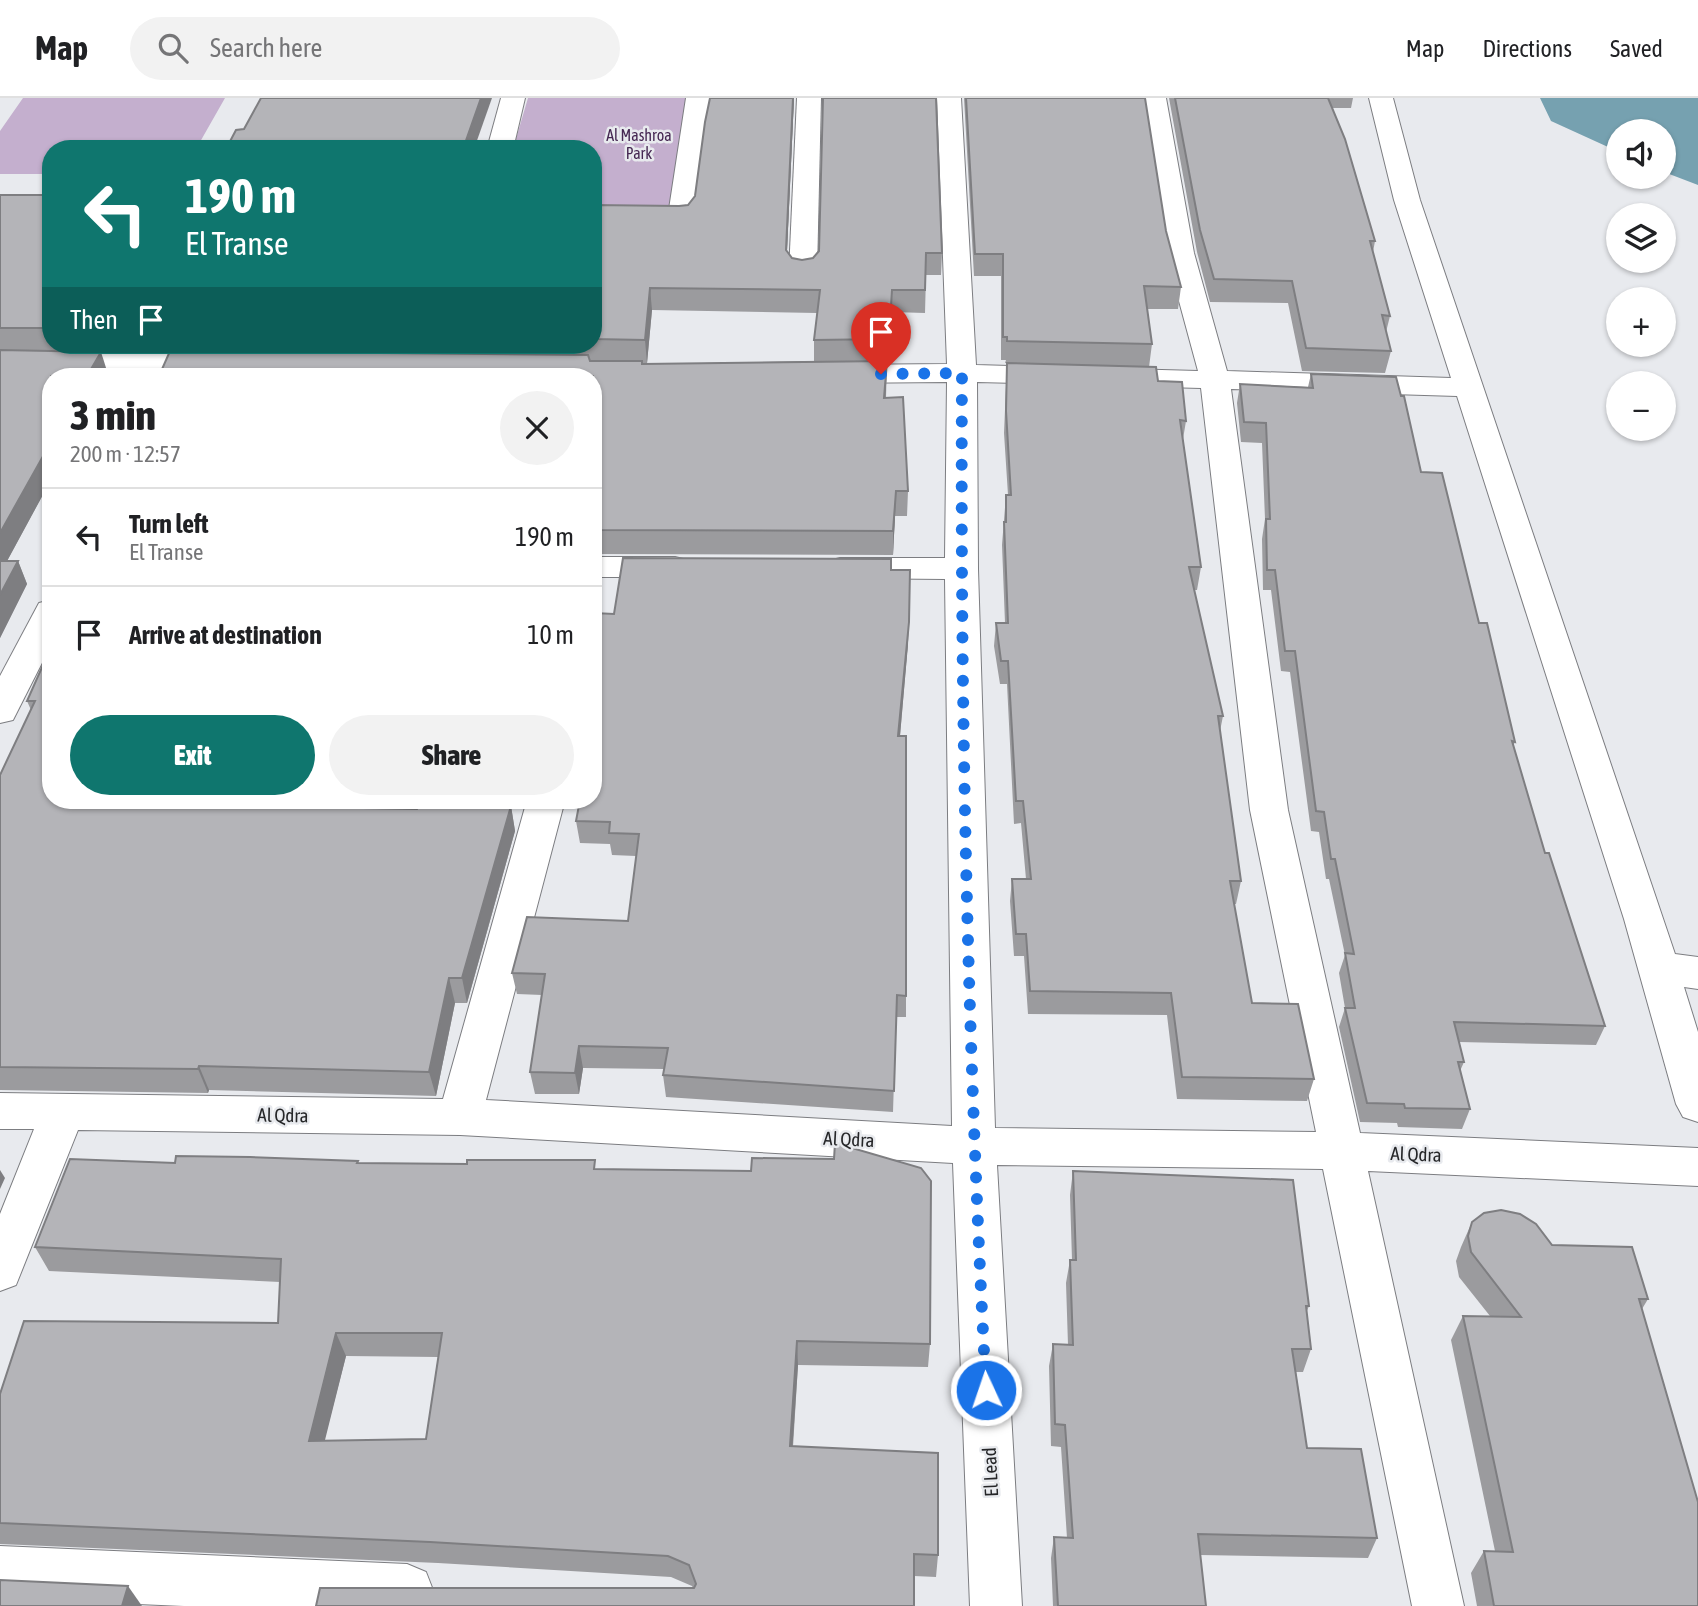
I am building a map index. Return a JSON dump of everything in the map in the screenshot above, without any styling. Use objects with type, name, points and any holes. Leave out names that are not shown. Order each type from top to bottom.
[{"type":"street","points":[[502,140],[513,98]]},
{"type":"street","points":[[602,216],[681,217],[698,98]]},
{"type":"street","points":[[803,272],[809,98]]},
{"type":"street","name":"El Lead","points":[[949,98],[962,373],[961,569],[974,1146],[996,1606]]},
{"type":"street","points":[[1154,98],[1180,253],[1215,380],[1269,810],[1438,1606]]},
{"type":"street","points":[[1381,98],[1406,200],[1470,387],[1658,968],[1698,1104]]},
{"type":"street","points":[[0,361],[151,368]]},
{"type":"street","points":[[187,368],[244,364]]},
{"type":"street","points":[[814,374],[962,373],[1470,387]]},
{"type":"street","points":[[602,576],[711,568]]},
{"type":"street","points":[[808,568],[961,569]]},
{"type":"street","points":[[0,711],[42,629]]},
{"type":"street","points":[[460,1117],[544,809]]},
{"type":"street","points":[[1658,968],[1698,973]]},
{"type":"street","name":"Al Qdra","points":[[0,1111],[460,1117],[974,1146],[1342,1151],[1698,1167]]},
{"type":"street","points":[[0,1270],[63,1112]]},
{"type":"street","points":[[0,1572],[452,1593]]},
{"type":"green space","points":[[23,98],[225,98],[201,140],[42,140],[42,174],[0,174],[0,131]]},
{"type":"green space","name":"Al Mashroa Park","points":[[528,98],[689,98],[676,205],[602,205],[602,140],[516,140]]},
{"type":"water","points":[[1540,98],[1698,98],[1698,185],[1676,177],[1676,119],[1606,119],[1606,146],[1551,121]]},
{"type":"building","points":[[261,98],[481,98],[466,140],[231,140],[236,130],[244,129]]},
{"type":"building","points":[[710,98],[793,98],[786,250],[792,258],[802,260],[813,258],[819,251],[823,98],[936,98],[942,253],[926,253],[925,290],[892,290],[889,339],[814,340],[820,290],[650,288],[645,340],[602,339],[602,205],[688,205],[695,196]]},
{"type":"building","points":[[966,98],[1145,98],[1166,231],[1181,287],[1144,286],[1152,344],[1007,341],[1007,337],[1003,337],[1003,254],[975,254]]},
{"type":"building","points":[[1175,98],[1328,98],[1345,139],[1375,241],[1370,241],[1390,316],[1382,315],[1391,351],[1306,348],[1292,281],[1214,279],[1200,230]]},
{"type":"building","points":[[0,195],[42,195],[42,328],[0,328]]},
{"type":"building","points":[[0,350],[42,351],[42,354],[100,354],[92,368],[42,368],[42,458],[0,533]]},
{"type":"building","points":[[169,354],[588,355],[590,361],[642,361],[642,364],[887,361],[884,398],[903,397],[908,491],[896,491],[893,531],[602,530],[602,368],[163,368]]},
{"type":"building","points":[[1007,363],[1156,367],[1158,381],[1182,382],[1186,421],[1180,420],[1201,567],[1189,567],[1223,716],[1218,716],[1241,881],[1230,881],[1252,1003],[1298,1004],[1314,1079],[1182,1077],[1171,993],[1030,991],[1026,934],[1016,934],[1012,879],[1031,879],[1023,801],[1016,801],[1008,661],[1001,661],[996,623],[1008,623],[1004,522],[1006,495],[1011,495],[1006,411]]},
{"type":"building","points":[[1311,374],[1396,377],[1401,396],[1404,396],[1421,472],[1442,473],[1479,623],[1487,623],[1515,742],[1512,741],[1545,853],[1549,853],[1605,1026],[1454,1022],[1464,1062],[1458,1062],[1470,1109],[1405,1108],[1404,1104],[1367,1103],[1345,1008],[1355,1008],[1345,953],[1354,954],[1335,859],[1331,859],[1324,812],[1316,811],[1295,651],[1285,651],[1275,570],[1267,570],[1266,519],[1270,519],[1266,423],[1244,422],[1240,384],[1313,388]]},
{"type":"building","points":[[623,558],[891,559],[891,570],[910,570],[909,622],[898,736],[906,736],[906,996],[897,995],[894,1091],[663,1075],[668,1048],[579,1046],[575,1073],[530,1072],[545,974],[512,973],[527,917],[628,921],[639,834],[609,833],[610,822],[576,821],[578,809],[602,809],[602,613],[614,614]]},
{"type":"building","points":[[0,561],[18,561],[0,595]]},
{"type":"building","points":[[42,667],[42,809],[510,809],[462,978],[449,978],[429,1072],[199,1066],[198,1069],[0,1067],[0,775],[35,701],[27,701]]},
{"type":"building","points":[[835,1143],[921,1168],[931,1181],[930,1344],[797,1341],[790,1446],[938,1453],[938,1555],[914,1554],[914,1606],[316,1606],[320,1588],[694,1588],[696,1584],[689,1565],[668,1556],[430,1542],[0,1523],[0,1394],[24,1321],[278,1323],[281,1259],[35,1247],[70,1159],[175,1163],[176,1156],[467,1164],[467,1160],[595,1160],[594,1169],[751,1171],[752,1158],[834,1159]],"holes":[[[336,1333],[442,1333],[426,1439],[309,1441]]]},
{"type":"building","points":[[1073,1171],[1293,1180],[1309,1306],[1306,1306],[1311,1349],[1292,1349],[1307,1448],[1361,1449],[1377,1538],[1198,1534],[1206,1606],[1058,1606],[1054,1537],[1073,1538],[1065,1425],[1055,1424],[1053,1344],[1073,1345],[1070,1260],[1076,1260]]},
{"type":"building","points":[[1501,1210],[1520,1214],[1536,1224],[1552,1245],[1632,1247],[1648,1299],[1639,1299],[1698,1502],[1698,1606],[1494,1606],[1484,1551],[1513,1552],[1463,1316],[1521,1317],[1471,1252],[1468,1236],[1472,1222],[1484,1213]]},
{"type":"building","points":[[0,1580],[128,1586],[122,1606],[0,1606]]},
{"type":"route","points":[[881,374],[962,373],[961,569],[973,1118],[986,1390]]}]
